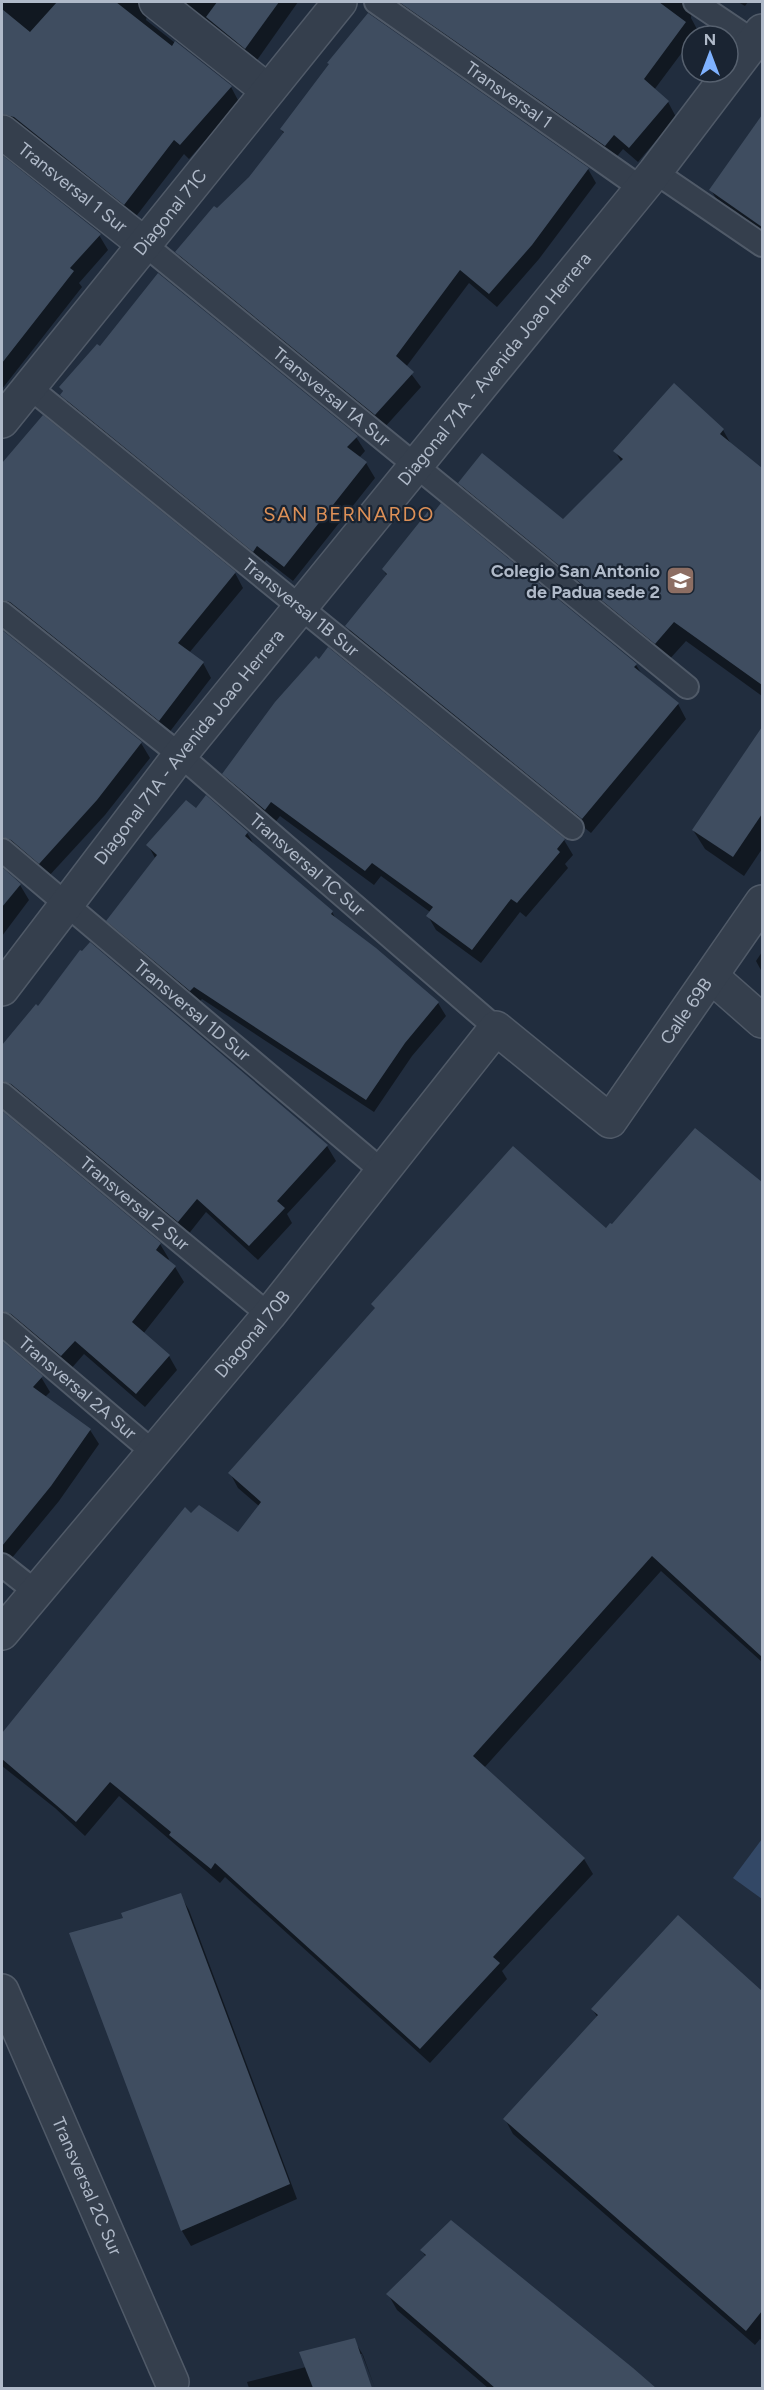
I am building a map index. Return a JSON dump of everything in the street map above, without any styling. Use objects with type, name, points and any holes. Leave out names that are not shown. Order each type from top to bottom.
[{"type":"street","points":[[156,2],[267,90]]},
{"type":"street","name":"Diagonal 71C","points":[[12,400],[144,244],[340,2]]},
{"type":"street","name":"Diagonal 71A - Avenida Joao Herrera","points":[[2,989],[180,755],[649,180],[760,40]]},
{"type":"street","name":"Transversal 1 Sur","points":[[2,132],[144,244]]},
{"type":"street","name":"Calle 69B","points":[[610,1121],[762,902]]},
{"type":"street","points":[[712,977],[762,1021]]},
{"type":"street","name":"Transversal 1C Sur","points":[[496,1028],[610,1121]]},
{"type":"street","name":"Diagonal 70B","points":[[2,1633],[269,1315],[496,1028]]},
{"type":"street","name":"Transversal 2C Sur","points":[[2,1990],[172,2382]]},
{"type":"lane","name":"Transversal 1","points":[[376,2],[649,180],[762,245]]},
{"type":"lane","points":[[695,2],[760,40]]},
{"type":"lane","name":"Transversal 1A Sur","points":[[144,244],[417,464],[687,687]]},
{"type":"lane","name":"Transversal 1B Sur","points":[[12,400],[299,607],[572,828]]},
{"type":"lane","name":"Transversal 1C Sur","points":[[2,613],[180,755],[496,1028]]},
{"type":"lane","name":"Transversal 1D Sur","points":[[2,850],[382,1171]]},
{"type":"lane","name":"Transversal 2 Sur","points":[[2,1094],[269,1315]]},
{"type":"lane","name":"Transversal 2A Sur","points":[[2,1324],[154,1453]]},
{"type":"lane","points":[[2,1565],[36,1592]]},
{"type":"water","points":[[762,1839],[762,1899],[733,1878]]},
{"type":"building","points":[[57,2],[116,2],[172,46],[175,41],[232,86],[180,145],[174,140],[124,205],[14,117],[2,114],[2,9],[30,32]]},
{"type":"building","points":[[217,2],[279,2],[245,49],[206,17]]},
{"type":"building","points":[[399,2],[659,2],[686,22],[680,24],[680,30],[644,79],[669,101],[629,148],[614,135],[605,146]]},
{"type":"building","points":[[368,13],[589,168],[532,245],[489,294],[460,270],[396,356],[414,372],[375,415],[175,252],[214,206],[217,208],[249,177],[284,132],[280,129],[329,64],[327,63]]},
{"type":"building","points":[[762,115],[762,227],[709,190]]},
{"type":"building","points":[[2,155],[101,234],[70,268],[74,271],[2,363]]},
{"type":"building","points":[[158,273],[358,436],[347,447],[367,462],[284,567],[257,546],[253,552],[60,395],[63,391],[59,387],[97,344],[100,346]]},
{"type":"building","points":[[674,383],[724,429],[720,434],[762,468],[762,685],[674,622],[655,644],[458,483],[482,453],[563,519],[623,459],[613,451]]},
{"type":"building","points":[[43,415],[236,572],[178,643],[204,662],[159,721],[10,602],[2,600],[2,463]]},
{"type":"building","points":[[441,503],[637,664],[634,667],[679,703],[582,819],[345,626],[387,574],[382,569],[430,509],[434,512]]},
{"type":"building","points":[[2,630],[142,742],[97,800],[39,864],[11,840],[2,837]]},
{"type":"building","points":[[328,647],[565,839],[557,849],[560,852],[517,903],[511,899],[472,950],[426,916],[433,907],[372,863],[365,871],[271,802],[265,810],[222,774],[275,702],[316,656],[319,659]]},
{"type":"building","points":[[762,727],[762,814],[733,857],[692,830]]},
{"type":"building","points":[[206,795],[248,832],[245,836],[333,911],[331,914],[376,948],[439,1002],[405,1043],[366,1100],[194,987],[190,991],[106,921],[157,855],[146,845],[186,800],[196,808]]},
{"type":"building","points":[[2,867],[21,884],[2,907]]},
{"type":"building","points":[[90,942],[328,1145],[277,1201],[285,1208],[249,1246],[197,1199],[178,1222],[11,1084],[2,1081],[2,1045],[36,1004],[38,1006],[80,950],[82,951]]},
{"type":"building","points":[[2,1111],[161,1243],[156,1250],[176,1266],[132,1322],[170,1355],[136,1394],[75,1341],[61,1356],[11,1314],[2,1311]]},
{"type":"building","points":[[695,1128],[762,1182],[762,1657],[652,1556],[473,1756],[585,1858],[493,1957],[500,1963],[420,2049],[215,1863],[211,1869],[169,1835],[171,1832],[110,1782],[76,1822],[2,1759],[2,1733],[185,1507],[191,1513],[199,1505],[238,1532],[261,1502],[228,1473],[375,1308],[371,1304],[513,1146],[606,1228],[610,1223],[612,1224]]},
{"type":"building","points":[[2,1341],[43,1376],[33,1387],[91,1429],[51,1486],[2,1546]]},
{"type":"building","points":[[181,1893],[290,2184],[181,2231],[69,1933],[123,1918],[121,1913]]},
{"type":"building","points":[[678,1915],[762,1991],[762,2311],[746,2331],[503,2119],[598,2015],[591,2009]]},
{"type":"building","points":[[451,2220],[656,2388],[495,2388],[386,2294],[426,2255],[420,2250]]},
{"type":"building","points":[[355,2338],[372,2388],[313,2388],[299,2352]]},
{"type":"place","name":"Colegio San Antonio de Padua sede 2","points":[[681,581]]},
{"type":"district","name":"SAN BERNARDO","points":[[349,514]]}]
